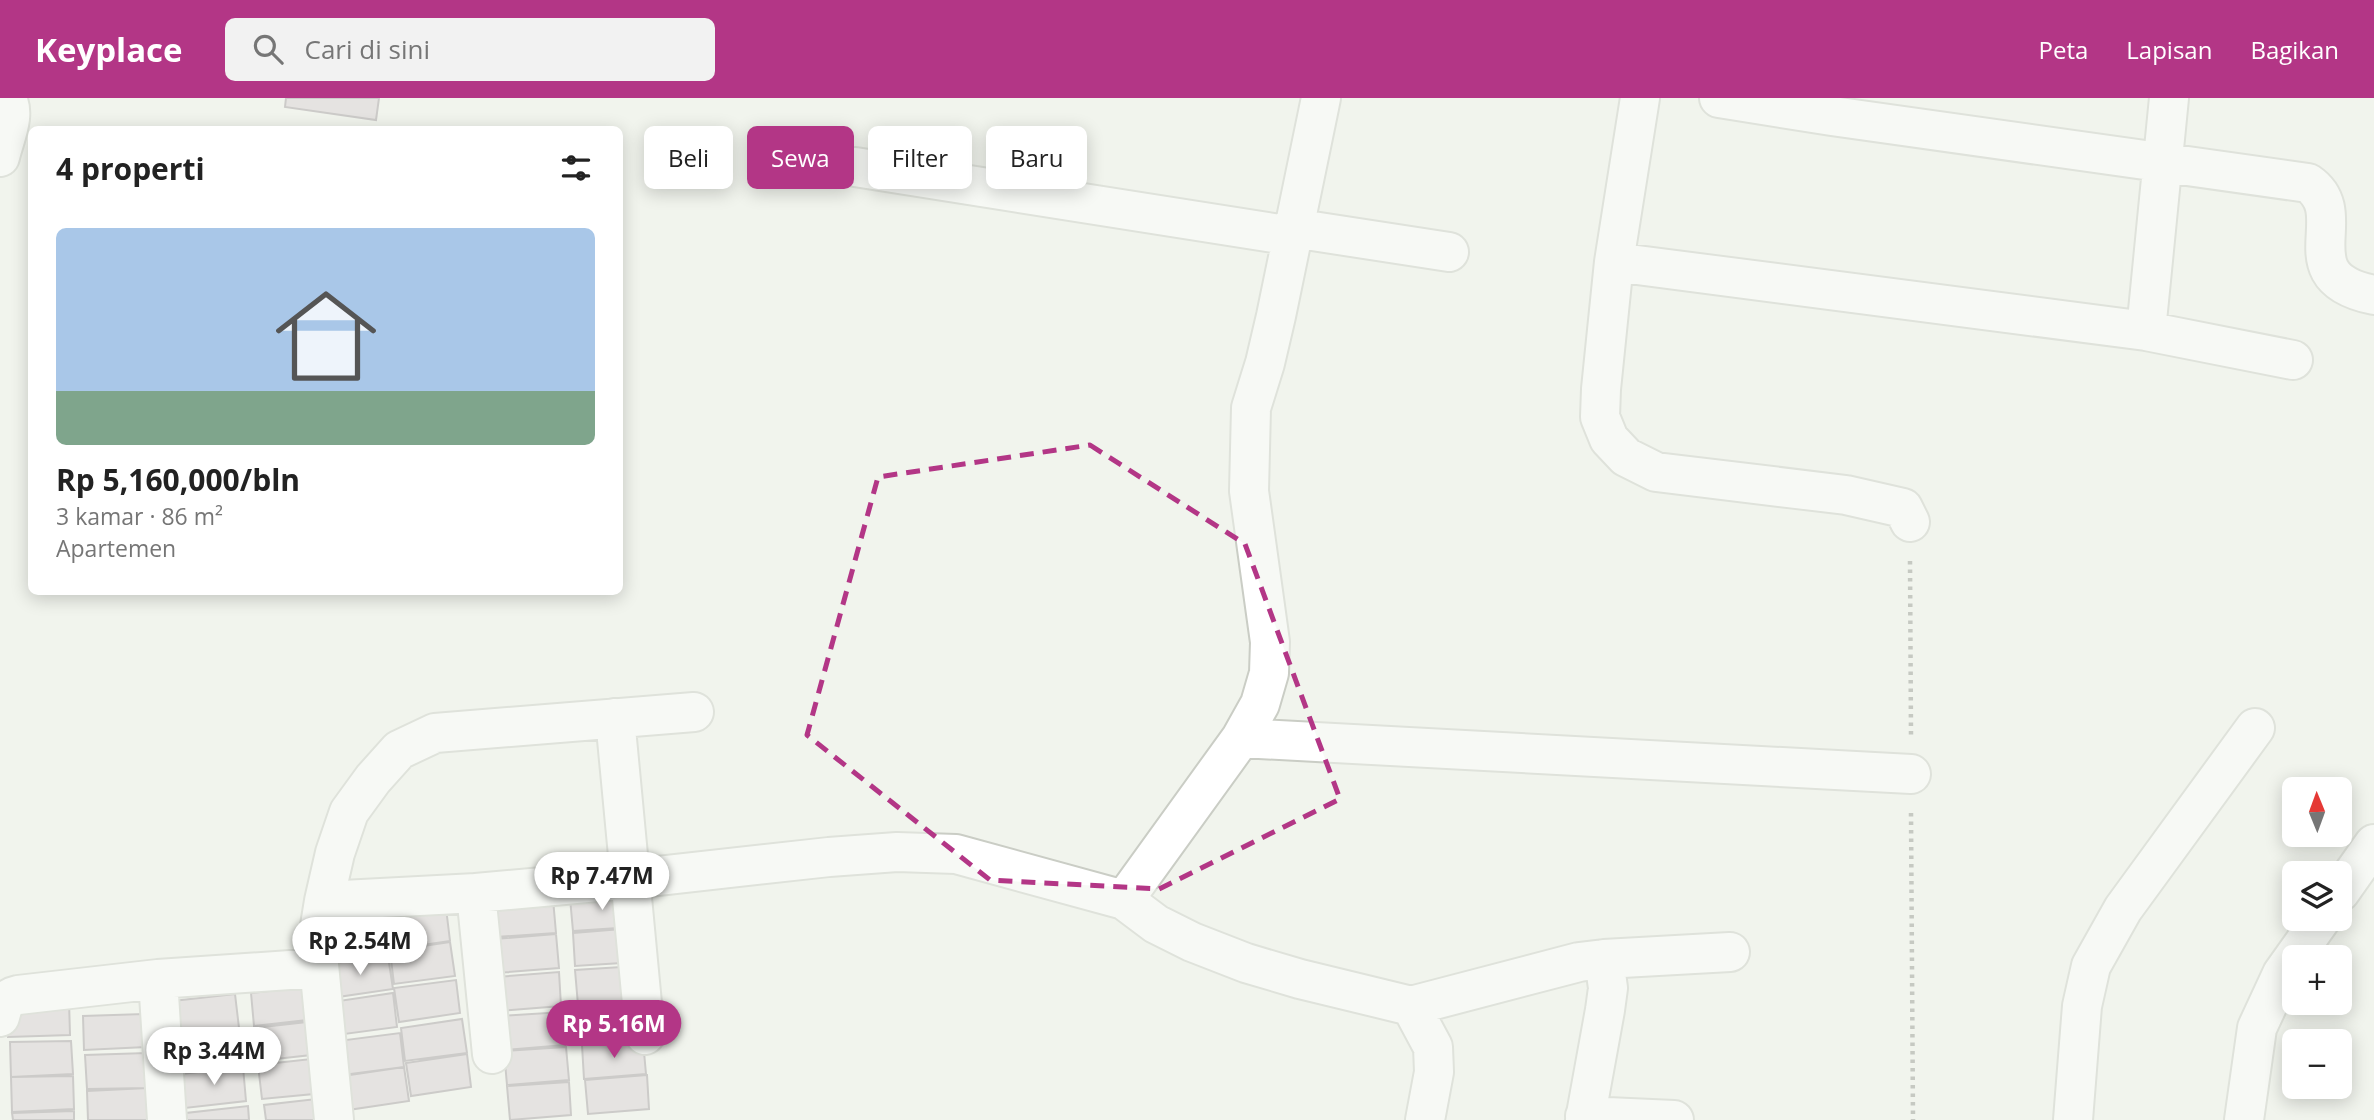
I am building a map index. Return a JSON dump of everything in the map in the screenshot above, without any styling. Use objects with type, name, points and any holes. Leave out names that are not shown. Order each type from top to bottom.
[{"type":"street","points":[[0,156],[11,113],[11,105],[6,98]]},
{"type":"street","points":[[1124,900],[1241,738],[1261,704],[1269,673],[1270,642],[1249,491],[1251,408],[1265,363],[1321,98]]},
{"type":"street","points":[[1640,98],[1614,262],[1601,388],[1600,417],[1609,439],[1626,457],[1656,472],[1846,495],[1887,503],[1903,508],[1910,522]]},
{"type":"street","points":[[1719,98],[1833,107],[2162,162],[2308,183],[2315,187],[2325,211],[2329,272],[2354,291],[2374,295]]},
{"type":"street","points":[[2146,331],[2169,98]]},
{"type":"street","points":[[855,167],[1293,232],[1449,252]]},
{"type":"street","points":[[1614,262],[2146,331],[2293,360]]},
{"type":"street","points":[[334,1120],[319,968],[318,930],[335,853],[349,812],[373,779],[399,750],[435,733],[694,712]]},
{"type":"street","points":[[615,718],[645,1035]]},
{"type":"street","points":[[2073,1120],[2082,1006],[2091,966],[2123,909],[2255,728]]},
{"type":"street","points":[[1241,738],[1911,774]]},
{"type":"street","points":[[2352,875],[2374,844]]},
{"type":"street","points":[[324,901],[476,893],[829,857],[897,852],[956,854],[1124,900],[1156,925],[1247,963],[1411,1006],[1556,968],[1604,959],[1730,952]]},
{"type":"street","points":[[476,893],[492,1054]]},
{"type":"street","points":[[2244,1120],[2257,1028],[2282,974],[2312,931]]},
{"type":"street","points":[[1604,959],[1608,988],[1585,1118],[1674,1120]]},
{"type":"street","points":[[0,1017],[4,1003],[10,997],[18,995],[158,979],[319,968]]},
{"type":"street","points":[[158,979],[167,1120]]},
{"type":"street","points":[[1411,1006],[1433,1047],[1434,1072],[1425,1120]]},
{"type":"path","points":[[1910,522],[1913,1120]]},
{"type":"highlighted area","points":[[1090,445],[1245,544],[1340,799],[1159,889],[990,880],[807,735],[878,477]]},
{"type":"building","points":[[286,98],[379,98],[376,120],[285,107]]},
{"type":"building","points":[[631,893],[633,927],[573,931],[570,898]]},
{"type":"building","points":[[553,899],[556,933],[495,937],[492,904]]},
{"type":"building","points":[[446,908],[450,941],[389,950],[384,916]]},
{"type":"building","points":[[383,921],[388,954],[327,963],[322,930]]},
{"type":"building","points":[[634,928],[637,962],[575,966],[573,933]]},
{"type":"building","points":[[556,934],[559,968],[497,973],[495,939]]},
{"type":"building","points":[[450,942],[455,976],[394,984],[390,951]]},
{"type":"building","points":[[388,956],[393,989],[331,998],[327,964]]},
{"type":"building","points":[[637,966],[639,1000],[578,1005],[575,970]]},
{"type":"building","points":[[559,972],[561,1006],[500,1011],[497,977]]},
{"type":"building","points":[[456,980],[460,1013],[399,1022],[394,988]]},
{"type":"building","points":[[312,986],[316,1019],[254,1026],[251,993]]},
{"type":"building","points":[[393,993],[397,1027],[337,1035],[332,1002]]},
{"type":"building","points":[[235,994],[239,1028],[177,1035],[173,1001]]},
{"type":"building","points":[[69,1001],[70,1035],[8,1037],[8,1003]]},
{"type":"building","points":[[641,1005],[643,1039],[582,1044],[579,1010]]},
{"type":"building","points":[[563,1012],[565,1045],[504,1050],[501,1016]]},
{"type":"building","points":[[144,1014],[146,1047],[84,1050],[83,1016]]},
{"type":"building","points":[[462,1019],[467,1053],[405,1061],[401,1028]]},
{"type":"building","points":[[316,1021],[320,1054],[258,1061],[254,1028]]},
{"type":"building","points":[[239,1029],[242,1063],[181,1070],[177,1036]]},
{"type":"building","points":[[400,1033],[404,1067],[343,1075],[338,1041]]},
{"type":"building","points":[[71,1041],[73,1074],[11,1077],[10,1042]]},
{"type":"building","points":[[643,1041],[646,1074],[584,1079],[582,1045]]},
{"type":"building","points":[[566,1047],[569,1080],[507,1085],[504,1051]]},
{"type":"building","points":[[147,1053],[148,1088],[87,1089],[85,1055]]},
{"type":"building","points":[[467,1054],[471,1087],[411,1096],[406,1063]]},
{"type":"building","points":[[320,1058],[324,1093],[262,1099],[258,1065]]},
{"type":"building","points":[[243,1067],[246,1101],[185,1108],[181,1074]]},
{"type":"building","points":[[404,1067],[409,1101],[348,1110],[343,1076]]},
{"type":"building","points":[[647,1075],[649,1109],[588,1114],[585,1080]]},
{"type":"building","points":[[73,1076],[74,1109],[12,1112],[11,1077]]},
{"type":"building","points":[[569,1082],[571,1115],[510,1120],[507,1086]]},
{"type":"building","points":[[148,1088],[149,1120],[88,1120],[87,1091]]},
{"type":"building","points":[[325,1098],[328,1120],[266,1120],[264,1105]]},
{"type":"building","points":[[248,1106],[249,1120],[187,1120],[186,1113]]},
{"type":"building","points":[[74,1111],[74,1120],[13,1120],[12,1113]]}]
